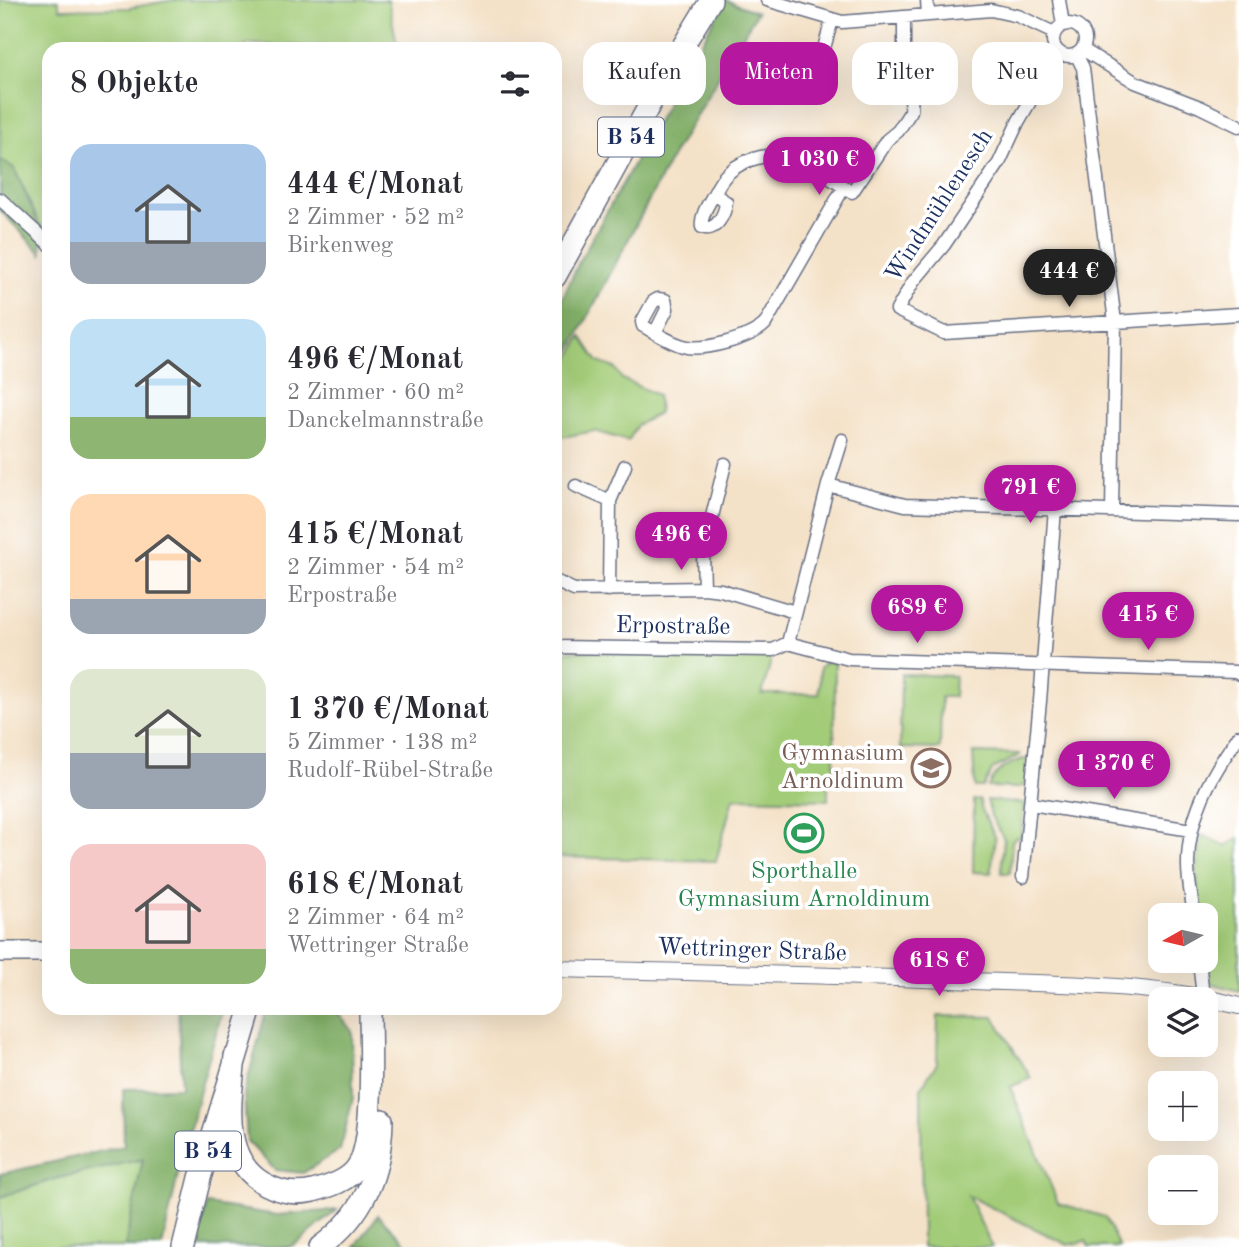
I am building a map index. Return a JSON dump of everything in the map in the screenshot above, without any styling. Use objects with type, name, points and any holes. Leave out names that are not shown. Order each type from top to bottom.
[{"type":"highway","name":"B 54","points":[[562,237],[631,114],[701,0]]},
{"type":"highway","name":"B 54","points":[[562,264],[671,64],[711,0]]},
{"type":"highway","name":"B 54","points":[[174,1247],[213,1088],[236,1015]]},
{"type":"highway","name":"B 54","points":[[183,1247],[200,1178],[249,1015]]},
{"type":"highway","points":[[235,1056],[230,1103],[232,1137],[241,1164],[258,1181],[283,1193],[309,1192],[335,1185],[358,1167],[369,1129],[370,1015]]},
{"type":"highway","points":[[320,1247],[355,1216],[373,1182],[382,1127],[384,1015]]},
{"type":"main road","points":[[0,952],[42,952]]},
{"type":"main road","name":"Wettringer Straße","points":[[562,969],[1046,983],[1148,990]]},
{"type":"main road","name":"Wettringer Straße","points":[[1218,1001],[1239,1006]]},
{"type":"street","points":[[767,0],[842,22],[991,10],[1059,29],[1075,25],[1080,29],[1085,42],[1079,51],[1069,56],[1063,54]]},
{"type":"street","points":[[927,0],[928,15]]},
{"type":"street","points":[[1054,42],[1059,29],[1059,0]]},
{"type":"street","points":[[714,194],[726,174],[738,166],[749,160],[775,156],[798,159],[852,192],[887,139],[898,131],[911,111],[912,85],[904,59],[905,17]]},
{"type":"street","points":[[826,42],[832,20]]},
{"type":"street","points":[[1079,51],[1135,82],[1200,107],[1239,126]]},
{"type":"street","points":[[1079,51],[1115,322],[1112,511]]},
{"type":"street","name":"Windmühlenesch","points":[[1028,105],[999,163],[944,245],[913,282],[897,310],[944,333],[1115,322]]},
{"type":"street","points":[[655,332],[691,348],[721,343],[757,332],[773,313],[844,187]]},
{"type":"street","points":[[0,199],[42,238]]},
{"type":"street","points":[[1115,322],[1239,314]]},
{"type":"street","points":[[788,643],[842,440]]},
{"type":"street","points":[[704,588],[703,553],[725,464]]},
{"type":"street","points":[[609,590],[610,501],[625,466]]},
{"type":"street","points":[[828,485],[905,505],[1239,515]]},
{"type":"street","points":[[576,486],[610,501]]},
{"type":"street","points":[[1023,877],[1055,509]]},
{"type":"street","points":[[562,584],[574,590],[721,590],[795,612]]},
{"type":"street","name":"Erpostraße","points":[[562,647],[774,650],[788,643],[849,659],[1239,674]]},
{"type":"street","points":[[1192,903],[1188,868],[1191,830],[1214,773],[1239,736]]},
{"type":"street","points":[[1031,804],[1191,830]]},
{"type":"green space","points":[[0,0],[58,0],[60,9],[129,8],[173,0],[388,0],[397,42],[42,42],[42,229],[14,168],[0,160]]},
{"type":"green space","points":[[725,0],[757,12],[739,42],[720,42],[720,75],[706,98],[706,42],[702,42]]},
{"type":"green space","points":[[666,105],[702,105],[675,151],[562,366],[562,299],[580,260]]},
{"type":"green space","points":[[0,160],[14,168],[41,228],[42,254],[0,210]]},
{"type":"green space","points":[[581,336],[598,362],[615,368],[622,379],[657,395],[659,413],[637,425],[628,441],[594,431],[562,437],[562,375]]},
{"type":"green space","points":[[562,651],[773,653],[762,694],[819,694],[820,668],[825,662],[835,662],[834,776],[828,776],[828,800],[733,798],[716,861],[562,857]]},
{"type":"green space","points":[[901,674],[955,676],[954,697],[941,697],[940,749],[900,748]]},
{"type":"green space","points":[[973,753],[1020,755],[993,769],[983,787],[975,787]]},
{"type":"green space","points":[[1023,759],[1029,760],[1027,782],[1019,788],[988,787],[1002,769]]},
{"type":"green space","points":[[974,800],[980,800],[995,837],[991,873],[973,872]]},
{"type":"green space","points":[[987,800],[1024,803],[1021,838],[1016,837],[1012,841],[1010,873],[1001,873],[1004,839],[991,816]]},
{"type":"green space","points":[[1202,835],[1225,846],[1239,838],[1239,991],[1210,983],[1209,973],[1218,973],[1218,903],[1200,903],[1196,872]]},
{"type":"green space","points":[[178,1015],[221,1015],[183,1152],[162,1247],[125,1247],[143,1159],[58,1178],[0,1197],[0,1174],[124,1146],[123,1089],[181,1088]]},
{"type":"green space","points":[[265,1015],[339,1015],[352,1031],[353,1098],[340,1150],[303,1173],[275,1170],[247,1141],[244,1093]]},
{"type":"green space","points":[[938,1016],[994,1017],[1031,1078],[1010,1087],[1058,1203],[1105,1217],[1119,1247],[1089,1247],[1086,1241],[1068,1245],[968,1196],[992,1247],[922,1247],[921,1088],[937,1063]]},
{"type":"green space","points":[[143,1159],[125,1247],[0,1247],[0,1197],[58,1178]]},
{"type":"green space","points":[[207,1204],[277,1215],[337,1210],[299,1242],[289,1247],[197,1247]]},
{"type":"green space","points":[[378,1215],[410,1247],[355,1247]]},
{"type":"place","name":"Gymnasium Arnoldinum","points":[[931,768]]},
{"type":"place","name":"Sporthalle Gymnasium Arnoldinum","points":[[804,833]]}]
